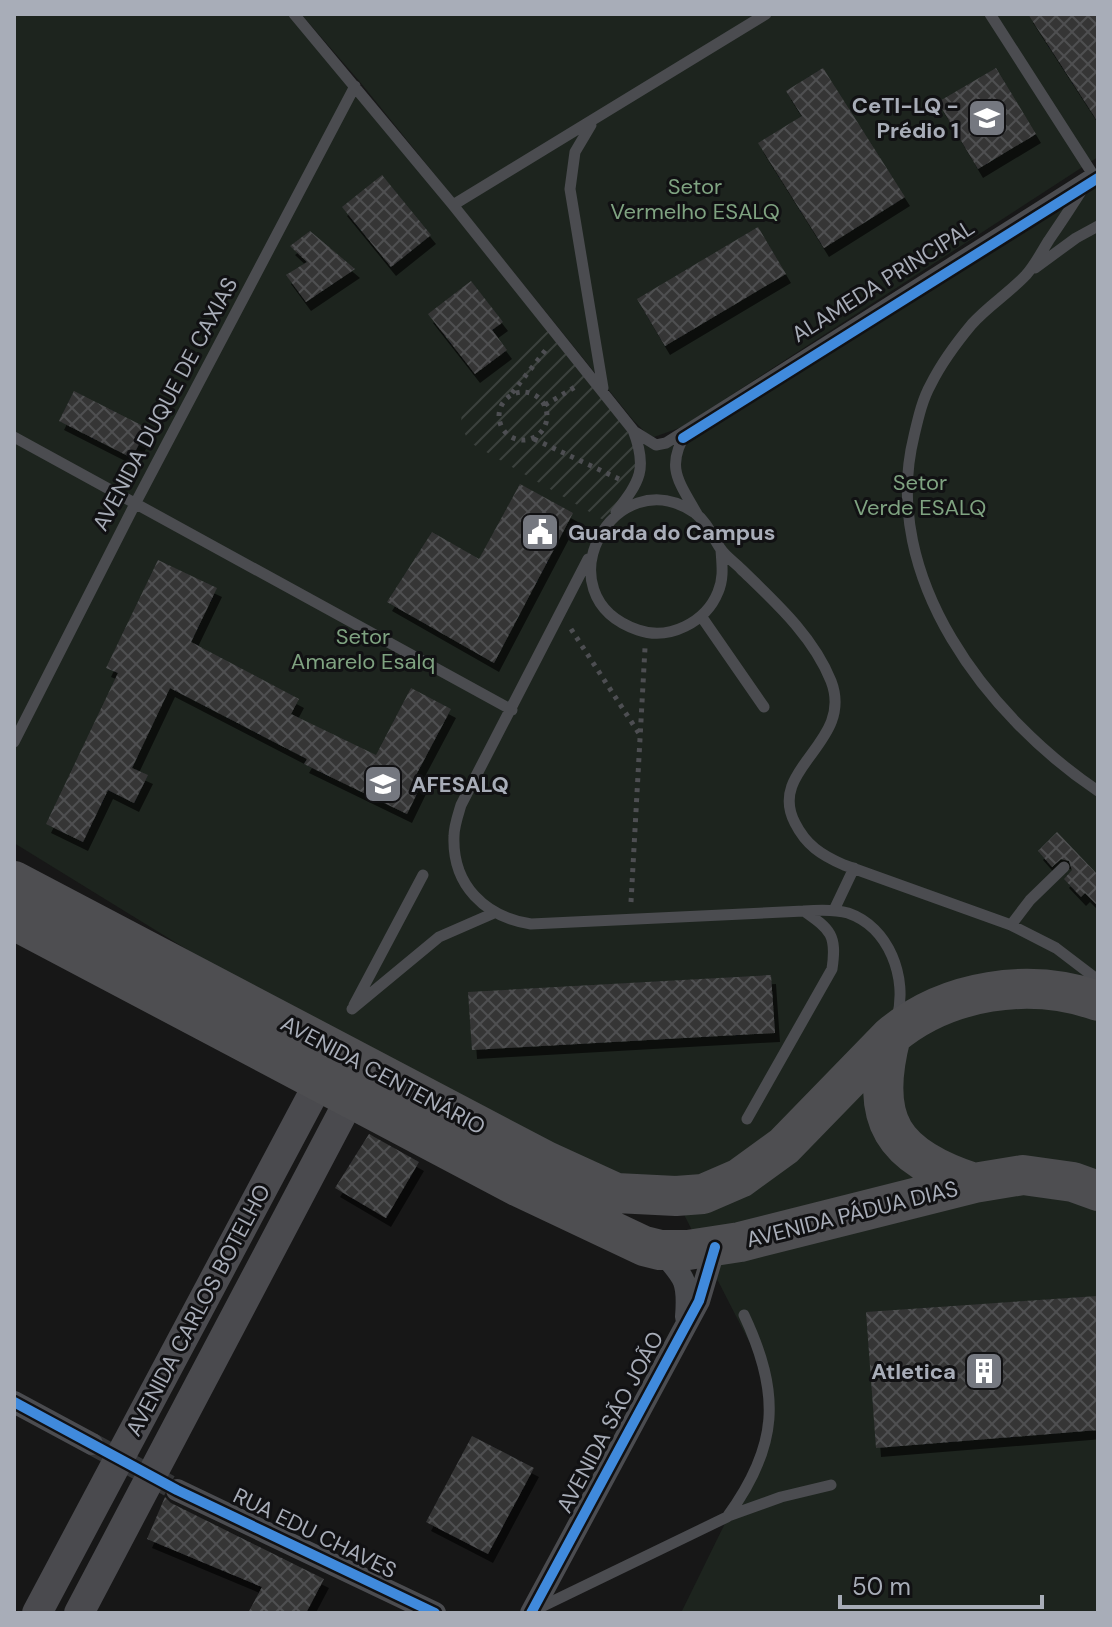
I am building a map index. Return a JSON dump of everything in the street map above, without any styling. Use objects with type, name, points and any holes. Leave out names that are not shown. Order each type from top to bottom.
[{"type":"highway","name":"AVENIDA CENTENÁRIO","points":[[14,881],[335,1077]]},
{"type":"highway","name":"AVENIDA CENTENÁRIO","points":[[14,920],[335,1077],[546,1161],[616,1193],[676,1196],[703,1194],[725,1185],[784,1146],[891,1036]]},
{"type":"highway","points":[[974,1183],[928,1166],[912,1153],[892,1127],[883,1104],[882,1090],[891,1036],[928,1011],[987,993],[1024,988],[1056,989],[1098,1001]]},
{"type":"highway","name":"AVENIDA PÁDUA DIAS","points":[[335,1077],[602,1228],[660,1250],[715,1247],[974,1183],[1023,1175],[1051,1178],[1097,1190]]},
{"type":"main road","name":"AVENIDA CARLOS BOTELHO","points":[[37,1613],[335,1077]]},
{"type":"main road","name":"AVENIDA CARLOS BOTELHO","points":[[79,1613],[335,1077]]},
{"type":"street","name":"AVENIDA SÃO JOÃO","points":[[533,1610],[699,1301],[715,1247]]},
{"type":"street","name":"AVENIDA SÃO JOÃO","points":[[660,1250],[680,1272],[688,1290],[685,1322]]},
{"type":"street","points":[[14,1402],[92,1444]]},
{"type":"street","name":"RUA EDU CHAVES","points":[[177,1490],[435,1613]]},
{"type":"lane","points":[[294,14],[592,376],[633,430],[642,460],[635,487],[601,531],[461,805],[454,833],[459,870],[479,900],[494,913],[512,921],[531,924],[804,911],[849,913],[881,937],[892,955],[901,992],[891,1036]]},
{"type":"lane","points":[[453,205],[766,14]]},
{"type":"lane","points":[[990,14],[1095,171],[1028,273]]},
{"type":"lane","name":"AVENIDA DUQUE DE CAXIAS","points":[[14,742],[135,504],[355,86]]},
{"type":"lane","points":[[596,118],[575,152],[570,189],[603,391]]},
{"type":"lane","name":"ALAMEDA PRINCIPAL","points":[[633,430],[656,445],[666,443],[1095,171]]},
{"type":"lane","points":[[1098,226],[1028,273],[973,323],[930,384],[910,453],[906,487],[915,554],[940,617],[968,665],[986,691],[1023,731],[1053,759],[1098,791]]},
{"type":"lane","points":[[689,428],[675,450],[675,466],[681,485],[697,514],[721,550],[774,600],[807,637],[826,668],[835,691],[835,714],[825,736],[793,779],[788,797],[789,813],[807,843],[821,854],[854,868],[1011,925],[1056,948],[1098,980]]},
{"type":"lane","points":[[14,437],[512,710]]},
{"type":"lane","points":[[601,531],[615,515],[635,505],[656,501],[678,504],[697,514]]},
{"type":"lane","points":[[592,551],[590,573],[596,594],[608,612],[625,626],[646,633],[668,632],[689,625],[701,616],[718,593],[723,572],[721,550]]},
{"type":"lane","points":[[701,616],[764,707]]},
{"type":"lane","points":[[1011,925],[1030,900],[1064,867]]},
{"type":"lane","points":[[834,910],[854,868]]},
{"type":"lane","points":[[423,875],[352,1009],[439,937],[494,913]]},
{"type":"lane","points":[[747,1119],[832,969],[836,947],[831,932],[804,911]]},
{"type":"lane","points":[[727,1517],[747,1490],[762,1458],[769,1428],[767,1388],[760,1349],[744,1315]]},
{"type":"lane","points":[[533,1610],[727,1517],[781,1497],[831,1485]]},
{"type":"path","points":[[510,396],[525,392],[540,398],[545,405],[545,428],[533,439],[525,441],[510,437],[500,424],[500,409],[510,396],[558,334]]},
{"type":"path","points":[[545,405],[592,376]]},
{"type":"path","points":[[533,439],[635,487]]},
{"type":"path","points":[[561,613],[640,735]]},
{"type":"path","points":[[630,919],[646,633]]},
{"type":"green space","name":"Setor Amarelo Esalq","points":[[14,14],[292,14],[634,430],[656,444],[689,428],[1098,173],[1098,1613],[681,1613],[759,1454],[765,1432],[765,1395],[757,1357],[676,1199],[652,1197],[308,1024],[14,843]]},
{"type":"green space","name":"Setor Vermelho ESALQ","points":[[301,14],[1098,14],[1098,157],[682,427],[654,437],[633,420],[360,82]]},
{"type":"green space","points":[[551,328],[631,432],[638,474],[612,525],[469,442],[464,430],[461,420],[468,398]]},
{"type":"building","points":[[1028,14],[1098,14],[1098,122]]},
{"type":"building","points":[[823,68],[905,197],[824,248],[758,143],[802,116],[786,91]]},
{"type":"building","name":"CeTI-LQ - Prédio 1","points":[[996,68],[1036,134],[978,169],[938,102]]},
{"type":"building","points":[[382,175],[431,235],[391,267],[342,207]]},
{"type":"building","points":[[758,227],[786,274],[665,346],[637,299]]},
{"type":"building","points":[[310,231],[355,269],[306,302],[286,275],[307,262],[290,246]]},
{"type":"building","points":[[471,281],[503,322],[492,330],[507,350],[475,374],[428,314]]},
{"type":"building","points":[[74,391],[147,428],[132,458],[59,421]]},
{"type":"building","points":[[520,484],[573,513],[494,663],[387,602],[432,532],[479,559]]},
{"type":"building","points":[[158,560],[217,588],[191,642],[299,699],[291,714],[376,755],[411,688],[451,709],[416,775],[424,779],[407,814],[304,764],[307,759],[170,688],[132,768],[148,775],[134,803],[108,790],[83,842],[46,824],[118,673],[106,668]]},
{"type":"building","points":[[1057,832],[1098,875],[1098,906],[1085,893],[1081,897],[1064,879],[1072,870],[1069,861],[1061,859],[1052,867],[1038,851]]},
{"type":"building","points":[[771,975],[775,1033],[472,1050],[468,992]]},
{"type":"building","points":[[369,1134],[419,1162],[386,1218],[335,1188]]},
{"type":"building","name":"Atletica","points":[[1097,1296],[1098,1430],[876,1448],[866,1312]]},
{"type":"building","points":[[472,1436],[534,1468],[488,1554],[426,1522]]},
{"type":"building","points":[[165,1497],[171,1503],[324,1579],[306,1613],[248,1613],[262,1587],[147,1539]]},
{"type":"tunnel","points":[[92,1444],[177,1490]]},
{"type":"cycle path","points":[[683,438],[1098,178]]},
{"type":"cycle path","points":[[531,1613],[699,1301],[715,1247]]},
{"type":"cycle path","points":[[14,1402],[177,1490],[435,1613]]},
{"type":"place","name":"CeTI-LQ - Prédio 1","points":[[987,118]]},
{"type":"place","name":"Guarda do Campus","points":[[540,532]]},
{"type":"place","name":"AFESALQ","points":[[383,784]]},
{"type":"place","name":"Atletica","points":[[984,1371]]},
{"type":"park label","name":"Setor Verde ESALQ","points":[[920,494]]}]
